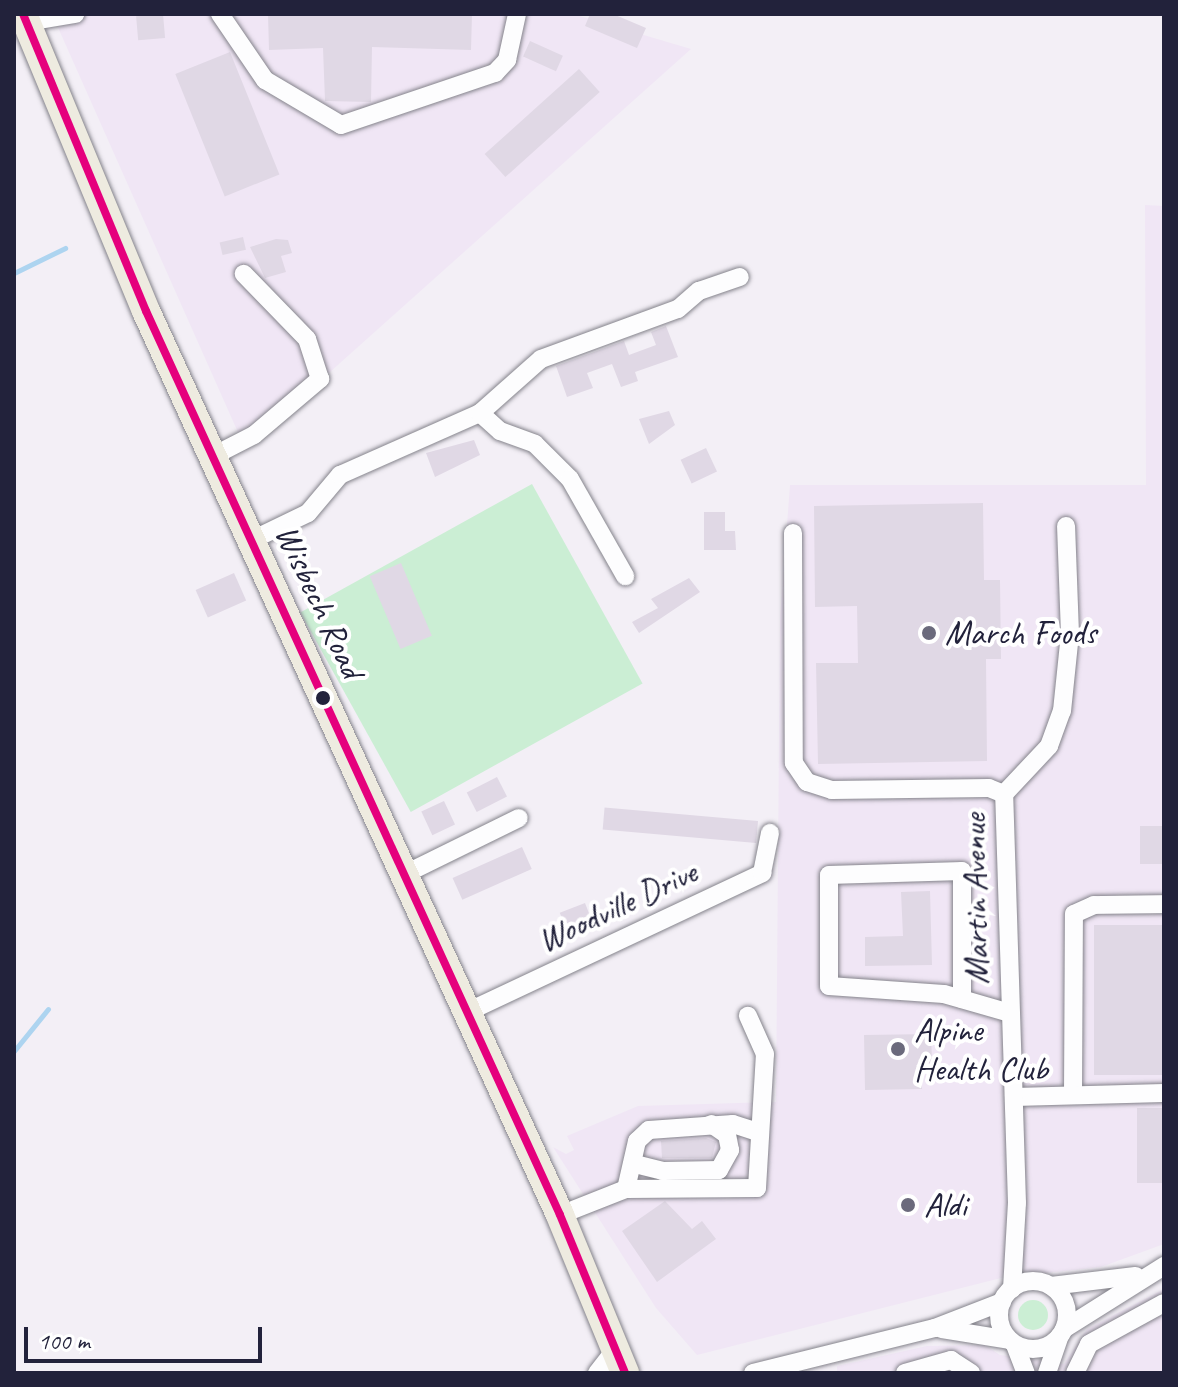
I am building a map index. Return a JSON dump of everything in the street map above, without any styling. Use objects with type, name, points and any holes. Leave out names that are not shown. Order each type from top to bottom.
[{"type":"highway","name":"Wisbech Road","points":[[25,18],[146,311],[252,540],[463,1014],[560,1215],[621,1361]]},
{"type":"street","points":[[25,18],[75,14]]},
{"type":"street","points":[[220,14],[265,80],[341,125],[495,73],[507,60],[517,14]]},
{"type":"street","points":[[213,456],[254,435],[320,379],[307,339],[244,274]]},
{"type":"street","points":[[252,540],[308,513],[340,475],[480,413],[541,359],[678,309],[699,291],[740,277]]},
{"type":"street","points":[[480,413],[500,431],[535,444],[570,479],[625,576]]},
{"type":"street","name":"Martin Avenue","points":[[1007,1295],[1015,1242],[1014,1097],[1004,794],[1062,711],[1070,634],[1066,526]]},
{"type":"street","points":[[793,533],[794,763],[807,782],[832,790],[989,788],[1004,794]]},
{"type":"street","points":[[403,875],[519,818]]},
{"type":"street","name":"Woodville Drive","points":[[463,1014],[762,873],[770,833]]},
{"type":"street","points":[[962,999],[962,871],[829,875],[829,986],[962,999],[1010,1013]]},
{"type":"street","points":[[1073,1095],[1074,914],[1094,905],[1164,904]]},
{"type":"street","points":[[560,1215],[626,1189],[757,1188],[765,1054],[748,1016]]},
{"type":"street","points":[[1014,1097],[1164,1093]]},
{"type":"street","points":[[626,1189],[635,1164],[637,1141],[649,1130],[711,1124],[760,1133]]},
{"type":"street","points":[[635,1164],[663,1171],[719,1170],[730,1150],[727,1135],[711,1124]]},
{"type":"street","name":"Martin Avenue","points":[[1015,1242],[1028,1271],[1047,1284]]},
{"type":"street","points":[[935,1328],[1034,1349],[1146,1274],[1164,1266]]},
{"type":"street","points":[[753,1373],[935,1328],[1007,1295],[1047,1284],[1146,1274]]},
{"type":"street","points":[[1047,1284],[1066,1305],[1062,1333],[1047,1373]]},
{"type":"street","points":[[1007,1295],[1000,1326],[1012,1342],[1026,1373]]},
{"type":"street","points":[[1075,1373],[1089,1344],[1164,1303]]},
{"type":"street","points":[[905,1373],[951,1360],[971,1373]]},
{"type":"street","points":[[597,1373],[621,1361]]},
{"type":"shaded area","points":[[52,14],[573,14],[691,49],[245,448]]},
{"type":"shaded area","points":[[1145,205],[1164,206],[1164,1244],[1101,1267],[1001,1278],[697,1355],[656,1308],[553,1147],[566,1154],[574,1150],[567,1136],[638,1106],[776,1102],[780,618],[790,485],[1146,485]]},
{"type":"shaded area","points":[[1164,1289],[1164,1373],[837,1373],[837,1366],[927,1346],[985,1345],[1000,1355],[1064,1364],[1087,1329]]},
{"type":"green space","points":[[532,484],[643,683],[411,812],[300,612]]},
{"type":"green space","points":[[1033,1300],[1044,1304],[1048,1315],[1044,1326],[1033,1330],[1022,1326],[1018,1315],[1022,1304]]},
{"type":"building","points":[[163,14],[165,38],[138,40],[136,16]]},
{"type":"building","points":[[268,14],[472,14],[471,50],[372,47],[371,102],[325,101],[323,48],[269,50]]},
{"type":"building","points":[[590,14],[613,14],[646,28],[637,48],[585,26]]},
{"type":"building","points":[[530,41],[563,56],[556,71],[523,57]]},
{"type":"building","points":[[230,52],[279,174],[225,196],[175,74]]},
{"type":"building","points":[[579,69],[600,92],[505,177],[485,154]]},
{"type":"building","points":[[243,237],[246,250],[223,255],[220,242]]},
{"type":"building","points":[[276,239],[288,240],[292,253],[281,256],[286,272],[265,278],[250,247]]},
{"type":"building","points":[[666,326],[678,357],[635,372],[638,381],[621,387],[612,364],[587,373],[593,388],[567,397],[556,366],[624,341],[629,355],[656,345],[651,332]]},
{"type":"building","points":[[669,411],[675,425],[649,444],[639,419]]},
{"type":"building","points":[[474,440],[480,455],[435,477],[426,453]]},
{"type":"building","points":[[706,448],[717,472],[692,483],[681,460]]},
{"type":"building","name":"March Foods","points":[[983,503],[984,580],[1000,580],[1001,659],[986,659],[987,761],[818,764],[816,663],[858,663],[857,606],[815,607],[814,506]]},
{"type":"building","points":[[704,512],[725,512],[725,531],[735,531],[736,550],[704,550]]},
{"type":"building","points":[[401,563],[432,636],[401,649],[370,576]]},
{"type":"building","points":[[234,573],[246,600],[208,617],[196,590]]},
{"type":"building","points":[[689,578],[700,592],[639,633],[632,622],[658,608],[651,599]]},
{"type":"building","points":[[497,777],[507,797],[477,812],[467,792]]},
{"type":"building","points":[[444,801],[455,825],[432,835],[421,812]]},
{"type":"building","points":[[605,808],[758,821],[756,843],[603,829]]},
{"type":"building","points":[[1140,826],[1164,826],[1164,864],[1140,864]]},
{"type":"building","points":[[522,847],[532,869],[462,900],[453,878]]},
{"type":"building","points":[[930,891],[932,965],[865,966],[865,937],[903,936],[901,892]]},
{"type":"building","points":[[585,903],[594,926],[569,936],[560,913]]},
{"type":"building","points":[[1094,925],[1164,925],[1164,1075],[1094,1075]]},
{"type":"building","name":"Alpine Health Club","points":[[931,1034],[932,1063],[921,1063],[922,1089],[865,1090],[864,1035]]},
{"type":"building","points":[[1137,1108],[1164,1108],[1164,1183],[1137,1183]]},
{"type":"building","points":[[706,1138],[716,1142],[712,1158],[662,1158],[661,1141]]},
{"type":"building","points":[[665,1201],[692,1229],[702,1221],[716,1239],[657,1282],[622,1231]]},
{"type":"waterway","points":[[14,273],[65,248]]},
{"type":"waterway","points":[[14,1051],[48,1009]]},
{"type":"transit line","points":[[23,14],[146,311],[560,1215],[625,1373]]},
{"type":"place","name":"March Foods","points":[[929,633]]},
{"type":"place","name":"Alpine Health Club","points":[[898,1049]]},
{"type":"place","name":"Aldi","points":[[908,1205]]}]
